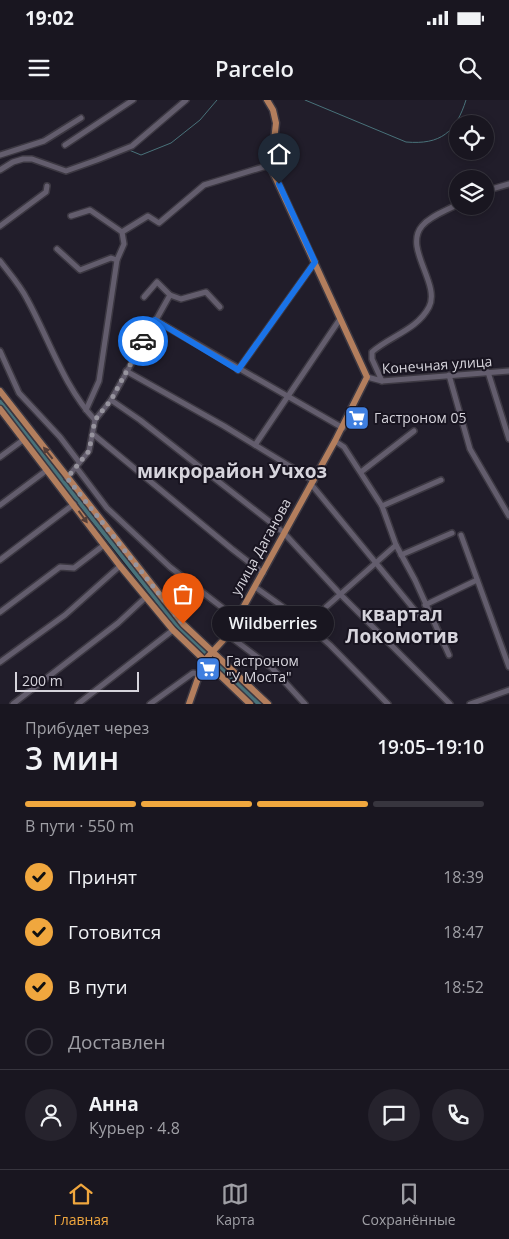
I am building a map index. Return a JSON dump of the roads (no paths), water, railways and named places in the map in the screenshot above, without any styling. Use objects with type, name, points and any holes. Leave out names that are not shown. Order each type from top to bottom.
[{"type":"main road","points":[[268,100],[278,122],[272,168],[367,378]]},
{"type":"main road","name":"улица Даганова","points":[[190,704],[205,662],[228,635],[335,441],[367,378]]},
{"type":"main road","points":[[0,392],[183,624],[268,704]]},
{"type":"main road","points":[[0,409],[120,566],[173,630],[250,704]]},
{"type":"street","points":[[65,145],[133,100]]},
{"type":"street","points":[[0,170],[13,162],[23,159],[32,159],[66,171],[97,160],[132,146],[186,100]]},
{"type":"street","points":[[0,155],[44,141],[81,118]]},
{"type":"street","points":[[122,232],[148,216],[159,223],[204,185],[272,164]]},
{"type":"street","points":[[494,188],[509,184]]},
{"type":"street","points":[[0,226],[46,192],[47,186]]},
{"type":"street","points":[[382,381],[372,359],[372,352],[418,321],[429,308],[433,297],[417,245],[419,230],[427,221],[449,209]]},
{"type":"street","points":[[71,216],[90,210],[122,232],[124,244],[117,260],[99,381],[86,410]]},
{"type":"street","points":[[57,249],[80,270],[111,258],[117,260]]},
{"type":"street","points":[[0,261],[26,297],[54,354],[86,410],[95,420]]},
{"type":"street","points":[[238,370],[315,262]]},
{"type":"street","points":[[144,297],[157,282],[170,295],[181,299],[206,292],[220,307]]},
{"type":"street","points":[[67,478],[89,451],[95,420],[111,400],[170,295]]},
{"type":"street","points":[[255,445],[341,319]]},
{"type":"street","points":[[155,320],[238,370],[342,428]]},
{"type":"street","points":[[0,351],[19,393],[60,437],[107,508],[170,567],[237,618]]},
{"type":"street","points":[[126,371],[255,445],[312,483],[422,618],[430,615]]},
{"type":"street","name":"Конечная улица","points":[[367,378],[382,381],[509,371]]},
{"type":"street","points":[[488,372],[509,440]]},
{"type":"street","points":[[449,375],[470,449],[509,516]]},
{"type":"street","points":[[111,400],[140,420],[283,533],[341,595],[450,704]]},
{"type":"street","points":[[361,472],[414,431]]},
{"type":"street","points":[[93,434],[224,544],[263,572]]},
{"type":"street","points":[[0,457],[23,440]]},
{"type":"street","points":[[335,441],[344,447],[382,506],[396,545],[415,580],[449,655]]},
{"type":"street","points":[[0,505],[47,470]]},
{"type":"street","points":[[382,506],[441,480]]},
{"type":"street","points":[[0,560],[74,504]]},
{"type":"street","points":[[401,555],[452,533]]},
{"type":"street","points":[[461,535],[509,667]]},
{"type":"street","points":[[0,612],[60,567],[74,568],[104,545]]},
{"type":"street","points":[[326,607],[396,545]]},
{"type":"street","points":[[0,662],[72,610],[120,566]]},
{"type":"street","points":[[425,605],[477,580]]},
{"type":"street","points":[[255,587],[304,622],[330,644],[388,704]]},
{"type":"street","points":[[13,704],[118,623],[146,597]]},
{"type":"street","points":[[78,704],[173,630]]},
{"type":"street","points":[[228,635],[272,668],[305,704]]},
{"type":"street","points":[[150,704],[193,673],[201,674]]},
{"type":"street","points":[[470,704],[509,690]]},
{"type":"waterway","points":[[129,150],[141,155],[171,143],[200,120],[217,100]]},
{"type":"waterway","points":[[305,100],[406,142],[429,141],[445,134],[457,120],[466,100]]},
{"type":"waterway","points":[[44,166],[64,173]]},
{"type":"waterway","points":[[0,402],[176,624],[259,704]]},
{"type":"place","name":"Гастроном 05","points":[[357,418]]},
{"type":"place","name":"Wildberries","points":[[183,624]]},
{"type":"place","name":"Гастроном \"У Моста\"","points":[[208,669]]},
{"type":"district","name":"микрорайон Учхоз","points":[[232,471]]},
{"type":"district","name":"квартал Локомотив","points":[[402,625]]}]
